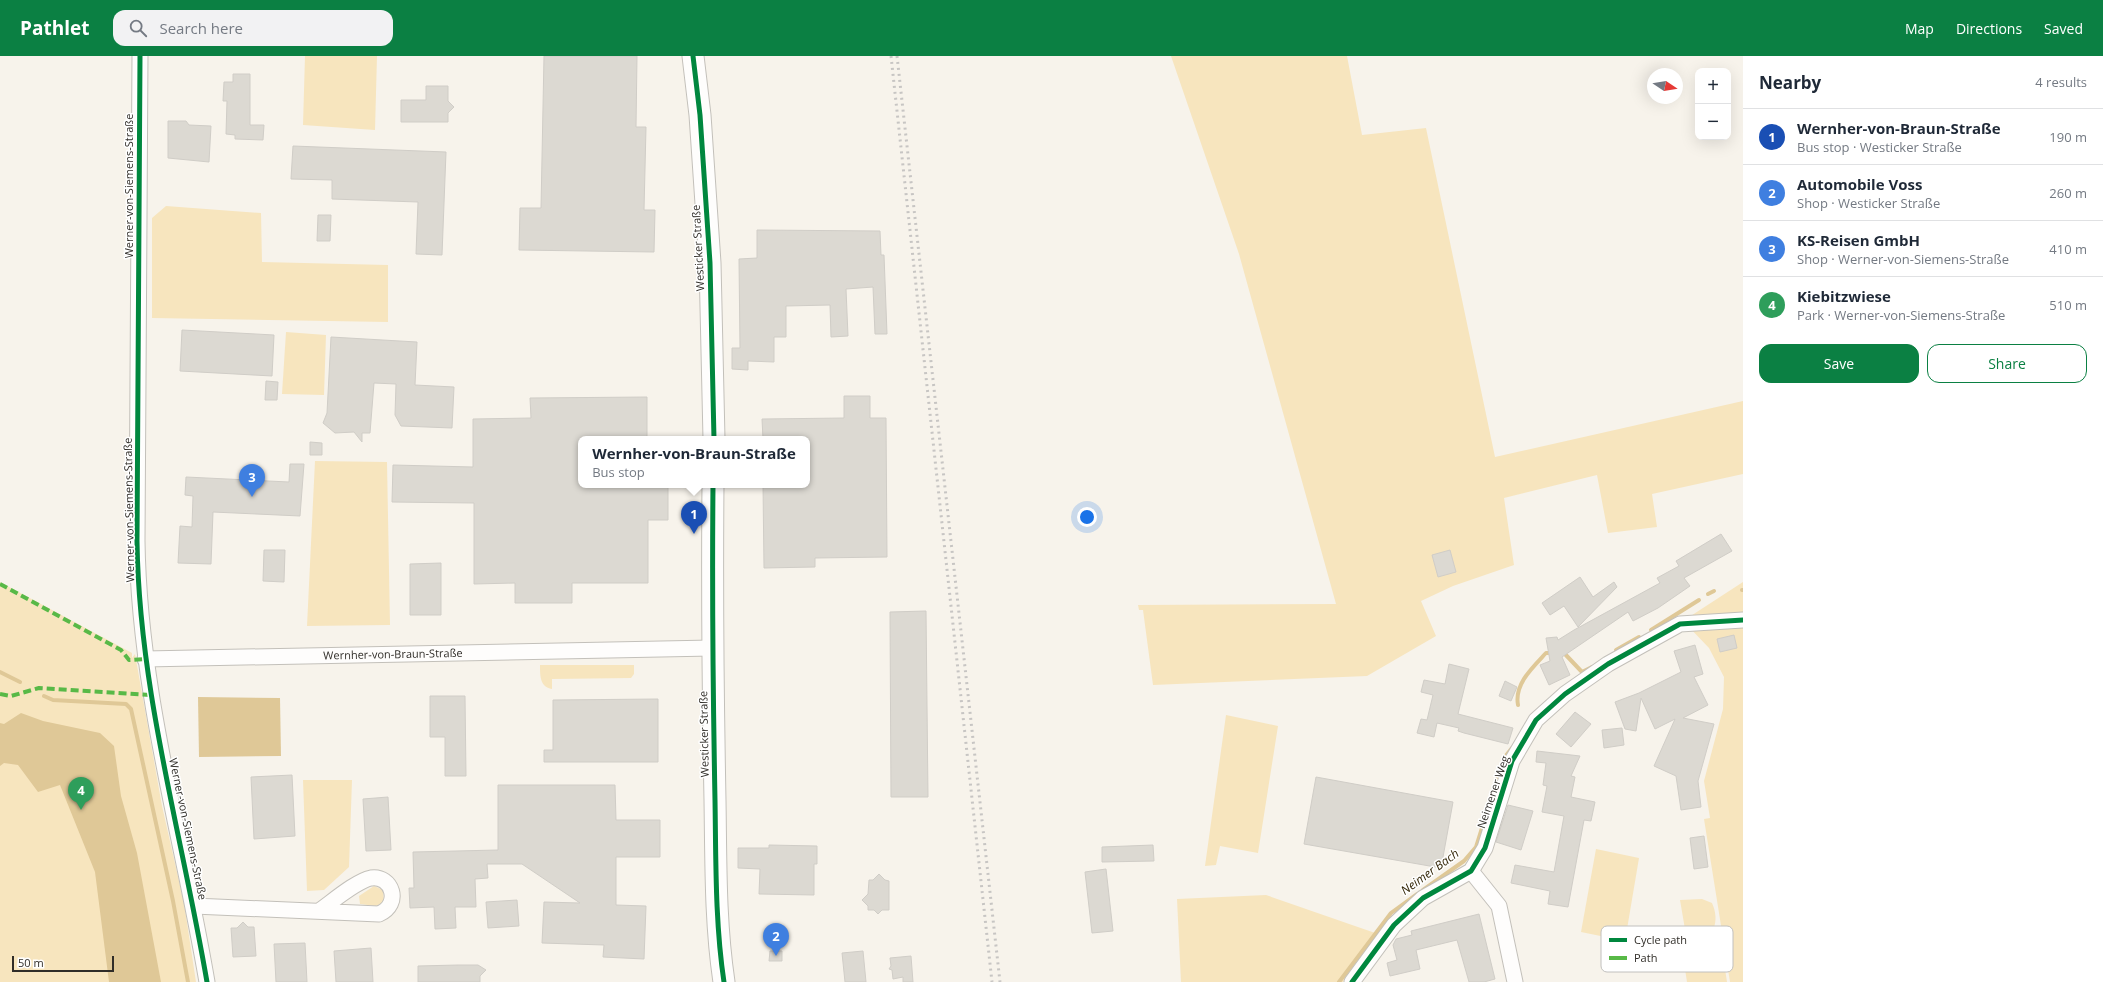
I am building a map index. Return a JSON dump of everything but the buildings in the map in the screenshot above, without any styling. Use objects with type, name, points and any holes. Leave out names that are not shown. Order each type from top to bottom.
[{"type":"main road","name":"Westicker Straße","points":[[693,56],[700,115],[710,263],[714,436]]},
{"type":"main road","name":"Westicker Straße","points":[[713,488],[712,648],[718,932],[724,982]]},
{"type":"street","name":"Werner-von-Siemens-Straße","points":[[140,56],[137,548],[145,658],[150,696],[194,906],[207,982]]},
{"type":"street","name":"Neimener Weg","points":[[1352,982],[1394,925],[1423,898],[1471,871],[1485,848],[1512,761],[1536,720],[1566,694],[1608,664],[1680,624],[1743,620]]},
{"type":"street","name":"Wernher-von-Braun-Straße","points":[[145,658],[712,648]]},
{"type":"street","points":[[1471,871],[1498,906],[1515,982]]},
{"type":"street","points":[[194,906],[319,911]]},
{"type":"shaded area","points":[[305,56],[377,56],[375,130],[303,125]]},
{"type":"shaded area","points":[[1171,56],[1347,56],[1362,135],[1426,128],[1495,457],[1743,401],[1743,474],[1652,494],[1657,527],[1608,533],[1597,475],[1504,498],[1514,565],[1453,586],[1421,601],[1436,636],[1367,676],[1153,685],[1143,610],[1139,610],[1138,605],[1336,604],[1239,254]]},
{"type":"shaded area","points":[[166,206],[261,213],[262,262],[388,265],[388,322],[152,318],[152,218]]},
{"type":"shaded area","points":[[286,332],[326,335],[324,395],[282,394]]},
{"type":"shaded area","points":[[315,461],[387,462],[390,625],[307,626]]},
{"type":"shaded area","points":[[0,582],[132,653],[132,658],[135,654],[162,806],[184,903],[196,982],[0,982]]},
{"type":"shaded area","points":[[1743,582],[1743,617],[1683,621]]},
{"type":"shaded area","points":[[1743,622],[1743,982],[1730,982],[1728,972],[1733,972],[1733,926],[1721,926],[1704,819],[1710,818],[1704,781],[1723,709],[1724,677],[1709,648],[1688,626]]},
{"type":"shaded area","points":[[540,665],[634,665],[634,674],[631,678],[552,679],[552,689],[545,686],[543,683]]},
{"type":"shaded area","points":[[198,697],[280,698],[281,756],[199,757]]},
{"type":"shaded area","points":[[21,713],[43,721],[100,733],[114,746],[121,796],[137,853],[161,982],[109,982],[95,872],[60,785],[38,792],[18,765],[4,763],[0,766],[0,723],[4,724]]},
{"type":"shaded area","points":[[1226,715],[1278,726],[1258,853],[1220,846],[1216,865],[1205,866]]},
{"type":"shaded area","points":[[303,780],[352,780],[349,867],[324,890],[307,891]]},
{"type":"shaded area","points":[[1596,849],[1639,858],[1628,926],[1601,926],[1601,936],[1581,932]]},
{"type":"shaded area","points":[[374,886],[383,890],[384,902],[376,906],[360,904],[359,896]]},
{"type":"shaded area","points":[[1266,895],[1378,934],[1343,982],[1181,982],[1177,899]]},
{"type":"shaded area","points":[[1702,899],[1712,903],[1715,913],[1714,926],[1684,926],[1680,900]]},
{"type":"shaded area","points":[[1685,972],[1725,972],[1727,982],[1687,982]]},
{"type":"waterway","name":"Neimer Bach","points":[[1708,594],[1714,591]]},
{"type":"waterway","name":"Neimer Bach","points":[[1651,630],[1699,600]]},
{"type":"waterway","name":"Neimer Bach","points":[[1616,650],[1639,637]]},
{"type":"waterway","name":"Neimer Bach","points":[[1518,705],[1519,690],[1526,676],[1546,653],[1552,653]]},
{"type":"waterway","name":"Neimer Bach","points":[[1561,653],[1564,653],[1582,672],[1592,667]]},
{"type":"waterway","points":[[0,672],[20,682]]},
{"type":"waterway","points":[[44,696],[53,700],[126,704],[131,709],[173,901],[188,982]]},
{"type":"waterway","name":"Neimer Bach","points":[[1423,890],[1464,861],[1476,847],[1504,758],[1512,748]]},
{"type":"waterway","name":"Neimer Bach","points":[[1339,982],[1391,913],[1417,894]]},
{"type":"railway","points":[[891,56],[992,982]]},
{"type":"railway","points":[[897,56],[1000,982]]},
{"type":"marked path","points":[[0,584],[121,650],[129,660],[145,659]]},
{"type":"marked path","points":[[0,694],[11,696],[39,688],[150,695]]},
{"type":"cycle path","points":[[140,56],[137,541],[140,597],[145,653],[153,708],[207,982]]},
{"type":"cycle path","points":[[693,56],[700,115],[710,263],[714,436]]},
{"type":"cycle path","points":[[713,488],[713,642],[717,914],[724,982]]},
{"type":"cycle path","points":[[1352,982],[1394,925],[1423,898],[1471,871],[1485,848],[1512,761],[1536,720],[1565,694],[1608,664],[1680,624],[1743,620]]},
{"type":"place","name":"KS-Reisen GmbH","points":[[252,497]]},
{"type":"place","name":"Wernher-von-Braun-Straße","points":[[694,534]]},
{"type":"place","name":"Kiebitzwiese","points":[[81,810]]},
{"type":"place","name":"Automobile Voss","points":[[776,956]]}]
